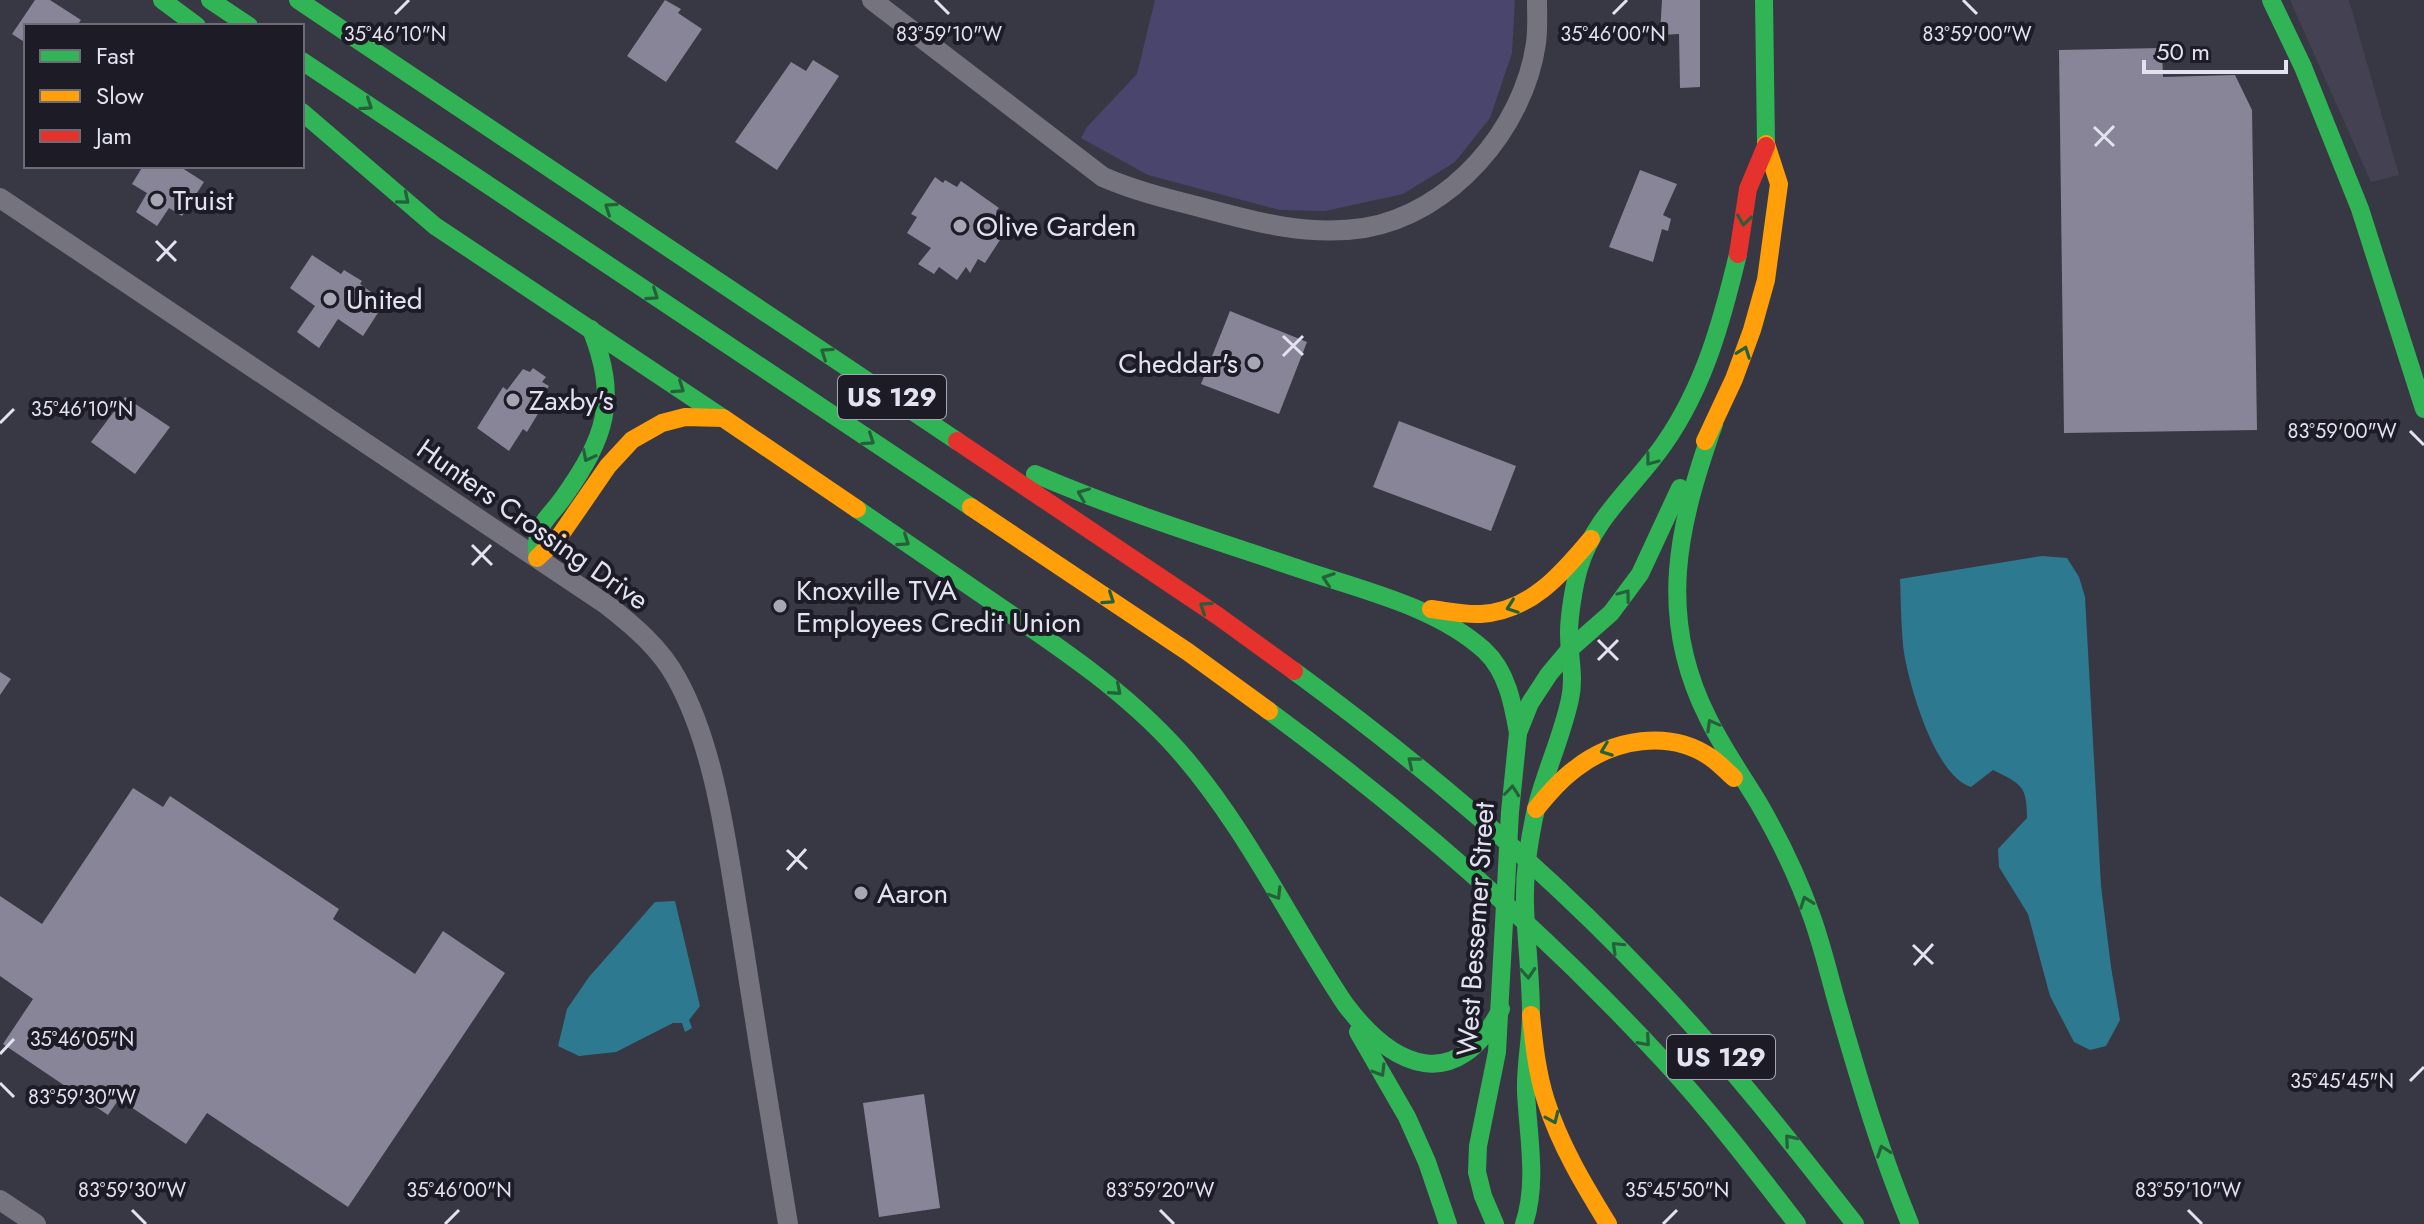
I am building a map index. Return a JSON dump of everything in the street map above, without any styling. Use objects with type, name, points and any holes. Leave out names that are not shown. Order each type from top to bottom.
[{"type":"main road","points":[[162,0],[194,24]]},
{"type":"main road","points":[[210,0],[246,24]]},
{"type":"main road","name":"US 129","points":[[298,0],[1243,634],[1366,725],[1473,813],[1664,995],[1728,1065],[1855,1224]]},
{"type":"main road","name":"West Bessemer Street","points":[[1495,1224],[1477,1172],[1478,1146],[1497,1052],[1510,812],[1518,733],[1530,703],[1549,674],[1570,649],[1611,613],[1640,574],[1674,499],[1714,424],[1752,330],[1766,280],[1779,184],[1766,146],[1764,0]]},
{"type":"main road","points":[[2271,0],[2303,67],[2360,209],[2424,409]]},
{"type":"main road","name":"US 129","points":[[304,62],[1188,652],[1324,751],[1465,866],[1632,1026],[1716,1121],[1797,1224]]},
{"type":"main road","points":[[304,114],[435,226],[1095,672],[1159,731],[1195,770],[1344,1002],[1385,1048],[1406,1059],[1432,1063],[1461,1056],[1489,1032],[1501,1009]]},
{"type":"main road","name":"West Bessemer Street","points":[[1524,1224],[1530,1206],[1532,1183],[1526,1088],[1531,1015],[1525,903],[1527,861],[1536,809],[1570,699],[1573,669],[1569,632],[1579,568],[1606,513],[1666,442],[1702,377],[1718,333],[1731,282],[1742,237],[1748,189],[1766,146]]},
{"type":"main road","points":[[537,558],[537,533],[583,467],[604,414],[608,397],[607,378],[603,355],[591,329]]},
{"type":"main road","points":[[537,558],[554,546],[606,467],[642,431],[663,421],[683,417],[723,418]]},
{"type":"main road","points":[[1714,424],[1686,509],[1678,550],[1676,587],[1688,671],[1700,703],[1794,870],[1814,923],[1870,1113],[1910,1224]]},
{"type":"main road","points":[[950,436],[1103,502],[1402,605],[1465,635],[1486,652],[1500,670],[1509,689],[1518,733]]},
{"type":"main road","points":[[1402,605],[1459,613],[1504,611],[1528,601],[1547,587],[1591,539]]},
{"type":"main road","points":[[1536,809],[1558,781],[1588,758],[1620,745],[1647,741],[1670,742],[1705,753],[1727,771],[1766,816]]},
{"type":"main road","points":[[1344,1002],[1361,1039],[1407,1117],[1427,1162],[1448,1224]]},
{"type":"main road","points":[[1531,1015],[1535,1061],[1547,1105],[1585,1185],[1608,1224]]},
{"type":"street","points":[[872,0],[1103,177],[1126,187],[1257,222],[1294,229],[1322,230],[1364,228],[1416,210],[1441,195],[1481,158],[1500,136],[1527,81],[1536,42],[1537,0]]},
{"type":"street","name":"Hunters Crossing Drive","points":[[0,198],[607,605],[635,627],[659,653],[676,677],[691,708],[714,785],[788,1224]]},
{"type":"street","points":[[0,1200],[36,1224]]},
{"type":"shaded area","points":[[1155,0],[1515,0],[1512,53],[1490,118],[1455,162],[1403,194],[1325,211],[1280,210],[1148,175],[1081,138],[1087,127],[1137,74]]},
{"type":"shaded area","points":[[2290,0],[2349,0],[2399,175],[2371,182]]},
{"type":"water","points":[[2042,556],[2067,558],[2079,577],[2085,597],[2101,886],[2120,1020],[2106,1046],[2090,1050],[2074,1042],[2050,996],[2028,914],[1999,867],[1998,849],[2027,818],[2024,792],[2016,783],[1993,770],[1971,787],[1958,780],[1946,766],[1918,708],[1903,644],[1900,579]]},
{"type":"water","points":[[675,901],[700,1006],[689,1020],[692,1028],[685,1032],[682,1023],[673,1023],[616,1052],[579,1056],[558,1046],[567,1009],[589,977],[655,902]]},
{"type":"building","points":[[35,0],[50,0],[81,20],[78,24],[24,24],[24,42],[12,34]]},
{"type":"building","points":[[665,0],[681,9],[678,13],[702,29],[666,82],[627,56]]},
{"type":"building","points":[[1662,0],[1700,0],[1700,87],[1680,88],[1679,34],[1660,35]]},
{"type":"building","points":[[2162,48],[2163,77],[2235,75],[2252,110],[2257,430],[2064,433],[2059,50]]},
{"type":"building","points":[[813,60],[839,76],[777,170],[735,142],[791,62],[806,71]]},
{"type":"building","points":[[142,168],[182,168],[204,182],[182,216],[169,208],[157,226],[136,212],[147,193],[132,184]]},
{"type":"building","points":[[1640,170],[1677,184],[1663,215],[1671,219],[1668,231],[1662,229],[1653,262],[1609,247]]},
{"type":"building","name":"Olive Garden","points":[[935,177],[957,187],[961,181],[999,208],[996,211],[1013,220],[985,263],[978,259],[970,273],[966,267],[957,280],[939,267],[934,274],[918,264],[931,248],[907,233],[917,217],[911,214]]},
{"type":"building","points":[[312,255],[341,274],[344,270],[362,281],[360,284],[385,302],[363,336],[338,319],[319,348],[297,332],[315,306],[290,288]]},
{"type":"building","name":"Cheddar's","points":[[1230,311],[1307,342],[1279,414],[1201,384]]},
{"type":"building","points":[[533,368],[546,377],[542,382],[549,386],[534,409],[539,412],[527,432],[523,429],[509,451],[477,428],[503,387],[507,390],[523,369],[530,372]]},
{"type":"building","points":[[125,397],[170,427],[135,474],[91,442]]},
{"type":"building","points":[[1399,421],[1516,466],[1491,531],[1373,487]]},
{"type":"building","points":[[0,672],[11,679],[0,695]]},
{"type":"building","points":[[133,788],[163,807],[170,796],[339,909],[333,919],[415,974],[443,931],[505,973],[348,1207],[207,1113],[186,1144],[119,1099],[108,1115],[3,1044],[33,999],[0,976],[0,896],[42,924]]},
{"type":"building","points":[[924,1094],[940,1208],[879,1217],[863,1103]]},
{"type":"traffic: fast","points":[[162,0],[194,24]]},
{"type":"traffic: fast","points":[[210,0],[246,24]]},
{"type":"traffic: fast","points":[[298,0],[957,441]]},
{"type":"traffic: fast","points":[[1764,0],[1766,144]]},
{"type":"traffic: fast","points":[[2271,0],[2303,67],[2360,209],[2424,409]]},
{"type":"traffic: fast","points":[[304,62],[971,507]]},
{"type":"traffic: fast","points":[[304,114],[435,226],[723,418]]},
{"type":"traffic: fast","points":[[1524,1224],[1531,1175],[1526,1092],[1531,1014],[1526,869],[1536,809],[1570,699],[1569,626],[1575,583],[1586,550],[1605,517],[1664,444],[1690,400],[1718,329],[1738,254]]},
{"type":"traffic: fast","points":[[537,558],[539,530],[578,476],[604,417],[604,377],[591,329]]},
{"type":"traffic: fast","points":[[1714,424],[1683,535],[1678,571],[1682,643],[1692,680],[1708,718],[1758,802],[1807,902],[1872,1118],[1910,1224]]},
{"type":"traffic: fast","points":[[1035,474],[1166,524],[1396,601],[1443,622],[1465,635],[1492,658],[1504,678],[1518,733]]},
{"type":"traffic: fast","points":[[1495,1224],[1477,1172],[1478,1146],[1497,1052],[1510,812],[1518,733],[1530,703],[1549,674],[1570,649],[1611,613],[1640,574],[1680,488]]},
{"type":"traffic: fast","points":[[857,509],[1072,657],[1159,730],[1202,779],[1246,842],[1345,1004],[1384,1044],[1404,1057],[1424,1063],[1445,1062],[1465,1054],[1483,1036],[1501,1009]]},
{"type":"traffic: fast","points":[[1294,671],[1480,818],[1611,939],[1731,1070],[1855,1224]]},
{"type":"traffic: fast","points":[[1269,711],[1424,833],[1571,966],[1681,1080],[1797,1224]]},
{"type":"traffic: fast","points":[[1358,1032],[1407,1117],[1427,1162],[1448,1224]]},
{"type":"traffic: slow","points":[[1705,441],[1734,379],[1766,280],[1779,184],[1766,144]]},
{"type":"traffic: slow","points":[[537,558],[559,537],[608,466],[632,440],[662,423],[685,417],[723,418],[857,509]]},
{"type":"traffic: slow","points":[[971,507],[1188,652],[1269,711]]},
{"type":"traffic: slow","points":[[1431,609],[1481,614],[1515,606],[1556,578],[1591,539]]},
{"type":"traffic: slow","points":[[1536,809],[1564,778],[1590,759],[1641,741],[1677,743],[1694,748],[1713,759],[1734,778]]},
{"type":"traffic: slow","points":[[1531,1015],[1538,1069],[1552,1117],[1573,1164],[1608,1224]]},
{"type":"traffic: jam","points":[[1738,254],[1748,189],[1766,146]]},
{"type":"traffic: jam","points":[[957,441],[1218,616],[1294,671]]},
{"type":"place","name":"Truist","points":[[157,200]]},
{"type":"place","name":"Olive Garden","points":[[960,226]]},
{"type":"place","name":"United","points":[[330,299]]},
{"type":"place","name":"Cheddar's","points":[[1254,363]]},
{"type":"place","name":"Zaxby's","points":[[513,400]]},
{"type":"place","name":"Knoxville TVA Employees Credit Union","points":[[780,606]]},
{"type":"place","name":"Aaron","points":[[861,893]]}]
